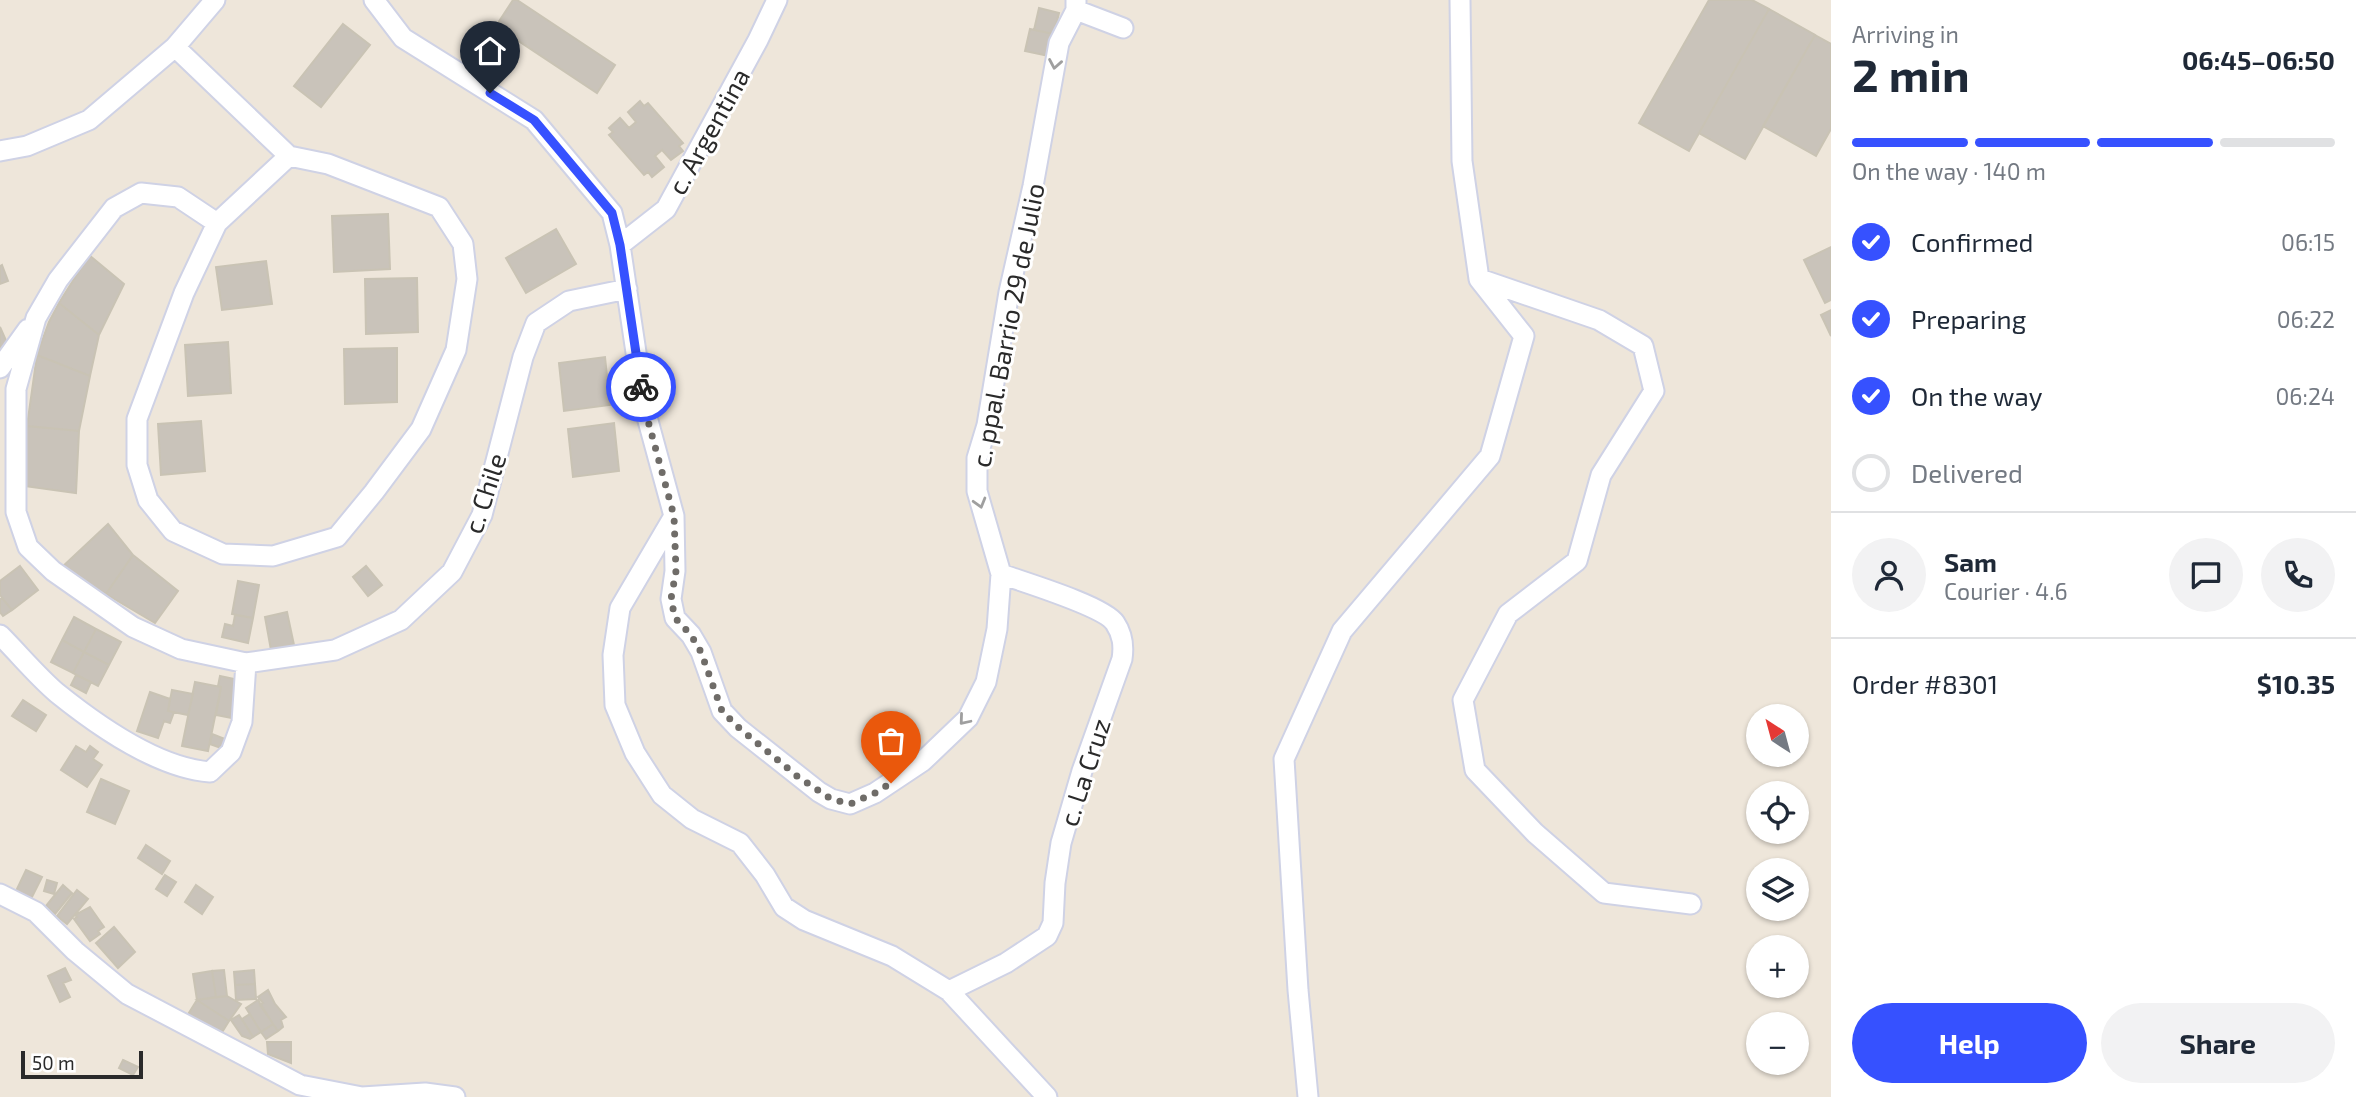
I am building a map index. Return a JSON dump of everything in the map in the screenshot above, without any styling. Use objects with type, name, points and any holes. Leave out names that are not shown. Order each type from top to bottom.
[{"type":"street","points":[[0,152],[27,146],[89,120],[175,47],[215,0]]},
{"type":"street","points":[[374,0],[402,38],[534,120],[612,213],[620,245],[644,406],[674,516],[620,608],[613,655],[615,705],[635,753],[662,795],[692,819],[740,843],[765,875],[784,907],[804,920],[892,956],[949,991],[1047,1097]]},
{"type":"street","name":"c. Argentina","points":[[620,245],[666,209],[777,0]]},
{"type":"street","points":[[1308,1097],[1298,990],[1284,759],[1342,631],[1490,456],[1524,336],[1479,279],[1462,161],[1460,0]]},
{"type":"street","points":[[1076,5],[1123,28]]},
{"type":"street","name":"c. ppal. Barrio 29 de Julio","points":[[674,516],[676,571],[671,599],[675,618],[691,635],[701,652],[722,711],[819,792],[831,799],[850,804],[875,793],[923,761],[968,719],[986,682],[997,629],[1001,574],[977,491],[977,458],[987,425],[1009,292],[1033,186],[1059,43],[1076,5]]},
{"type":"street","points":[[175,47],[289,156],[328,164],[439,207],[463,243],[467,279],[456,350],[421,429],[337,537],[273,556],[223,554],[173,531],[148,500],[137,465],[137,419],[184,293],[217,223],[289,156]]},
{"type":"street","name":"c. Chile","points":[[0,368],[36,318],[58,280],[114,208],[141,193],[178,197],[217,223]]},
{"type":"street","points":[[1479,279],[1599,320],[1643,346],[1654,391],[1601,475],[1577,561],[1508,614],[1463,700],[1475,769],[1535,833],[1604,893],[1691,904]]},
{"type":"street","name":"c. Chile","points":[[36,318],[16,389],[16,512],[28,547],[53,571],[133,627],[181,649],[246,663],[335,650],[401,620],[452,572],[482,515],[523,357],[536,323],[569,301],[627,289]]},
{"type":"street","name":"c. La Cruz","points":[[949,991],[1006,963],[1046,936],[1053,923],[1061,843],[1122,659],[1124,642],[1114,621],[1082,603],[1001,574]]},
{"type":"street","points":[[0,635],[55,692],[108,731],[191,771],[210,772],[231,752],[242,722],[246,663]]},
{"type":"street","points":[[0,894],[36,912],[75,951],[127,994],[300,1085],[362,1097],[425,1093],[455,1097]]},
{"type":"building","points":[[513,0],[517,0],[615,65],[597,93],[496,26]]},
{"type":"building","points":[[1709,0],[1752,0],[1769,9],[1689,151],[1639,123]]},
{"type":"building","points":[[1039,8],[1059,13],[1054,34],[1034,30]]},
{"type":"building","points":[[1769,9],[1815,35],[1745,159],[1699,133]]},
{"type":"building","points":[[343,24],[370,45],[321,107],[294,86]]},
{"type":"building","points":[[1030,29],[1054,34],[1049,56],[1025,51]]},
{"type":"building","points":[[1815,35],[1831,44],[1831,129],[1816,156],[1763,126]]},
{"type":"building","points":[[640,101],[644,106],[648,103],[683,143],[679,146],[683,151],[671,160],[662,150],[655,156],[664,167],[652,177],[648,172],[644,175],[609,135],[613,132],[609,128],[620,118],[629,128],[636,122],[628,112]]},
{"type":"building","points":[[388,214],[390,269],[334,272],[332,216]]},
{"type":"building","points":[[556,229],[576,264],[526,293],[506,258]]},
{"type":"building","points":[[1831,247],[1831,300],[1825,303],[1804,260]]},
{"type":"building","points":[[89,255],[124,284],[99,335],[59,303]]},
{"type":"building","points":[[266,261],[272,304],[222,310],[216,267]]},
{"type":"building","points":[[2,265],[8,281],[0,284],[0,266]]},
{"type":"building","points":[[417,278],[418,332],[366,334],[365,279]]},
{"type":"building","points":[[59,303],[99,335],[90,376],[37,355]]},
{"type":"building","points":[[1831,310],[1831,336],[1821,315]]},
{"type":"building","points":[[0,327],[8,345],[0,349]]},
{"type":"building","points":[[228,342],[231,393],[188,396],[185,345]]},
{"type":"building","points":[[397,348],[397,402],[345,404],[344,349]]},
{"type":"building","points":[[37,355],[90,376],[79,431],[27,426]]},
{"type":"building","points":[[605,357],[610,405],[564,411],[559,363]]},
{"type":"building","points":[[201,421],[205,471],[161,475],[158,424]]},
{"type":"building","points":[[614,423],[619,471],[573,477],[568,429]]},
{"type":"building","points":[[27,426],[79,431],[76,493],[24,486]]},
{"type":"building","points":[[108,524],[133,555],[106,594],[61,568]]},
{"type":"building","points":[[133,555],[178,591],[155,623],[106,594]]},
{"type":"building","points":[[20,566],[38,590],[12,610],[0,595],[0,581]]},
{"type":"building","points":[[366,566],[382,585],[368,596],[353,577]]},
{"type":"building","points":[[238,581],[259,585],[253,618],[232,614]]},
{"type":"building","points":[[2,598],[12,610],[3,616],[0,612]]},
{"type":"building","points":[[287,612],[294,645],[271,650],[265,617]]},
{"type":"building","points":[[235,615],[253,618],[248,643],[222,637],[225,624],[233,626]]},
{"type":"building","points":[[74,617],[96,629],[84,652],[62,640]]},
{"type":"building","points":[[96,629],[121,642],[109,665],[84,652]]},
{"type":"building","points":[[62,640],[84,652],[73,673],[51,662]]},
{"type":"building","points":[[84,652],[109,665],[98,686],[73,673]]},
{"type":"building","points":[[76,675],[91,682],[86,693],[71,685]]},
{"type":"building","points":[[220,676],[239,680],[232,718],[216,715],[221,687],[218,686]]},
{"type":"building","points":[[195,682],[221,687],[208,751],[182,746]]},
{"type":"building","points":[[172,690],[193,694],[188,715],[168,711]]},
{"type":"building","points":[[150,692],[170,699],[168,711],[174,712],[170,723],[164,721],[158,738],[137,731]]},
{"type":"building","points":[[23,700],[46,715],[36,731],[12,716]]},
{"type":"building","points":[[212,734],[225,739],[221,748],[210,744]]},
{"type":"building","points":[[76,746],[86,752],[90,746],[98,752],[93,759],[102,765],[87,787],[61,770]]},
{"type":"building","points":[[101,779],[129,791],[115,824],[87,812]]},
{"type":"building","points":[[146,845],[170,861],[162,874],[138,858]]},
{"type":"building","points":[[26,870],[42,877],[31,899],[16,891]]},
{"type":"building","points":[[165,875],[176,882],[167,896],[156,889]]},
{"type":"building","points":[[47,880],[57,883],[54,894],[44,891]]},
{"type":"building","points":[[63,885],[72,893],[55,914],[46,906]]},
{"type":"building","points":[[196,885],[213,897],[202,914],[185,902]]},
{"type":"building","points":[[77,890],[88,899],[67,924],[57,916]]},
{"type":"building","points":[[90,907],[104,927],[98,931],[100,934],[90,941],[74,919],[77,917],[75,915]]},
{"type":"building","points":[[114,927],[135,952],[118,968],[96,943]]},
{"type":"building","points":[[65,968],[71,980],[63,983],[70,997],[60,1002],[48,976]]},
{"type":"building","points":[[224,970],[227,996],[216,997],[212,971]]},
{"type":"building","points":[[254,970],[255,984],[235,985],[234,972]]},
{"type":"building","points":[[212,971],[216,997],[197,1000],[193,974]]},
{"type":"building","points":[[255,984],[256,999],[236,1000],[235,985]]},
{"type":"building","points":[[268,990],[286,1017],[281,1020],[283,1027],[278,1031],[260,1005],[263,1003],[258,997]]},
{"type":"building","points":[[227,996],[241,1004],[229,1021],[197,1000]]},
{"type":"building","points":[[197,1000],[229,1021],[219,1037],[187,1016]]},
{"type":"building","points":[[258,1000],[273,1024],[261,1032],[246,1008]]},
{"type":"building","points":[[250,1014],[261,1032],[253,1037],[242,1019]]},
{"type":"building","points":[[239,1015],[253,1037],[250,1039],[242,1036],[231,1020]]},
{"type":"building","points":[[273,1024],[278,1031],[266,1039],[261,1032]]},
{"type":"building","points":[[267,1042],[291,1042],[291,1063],[268,1054]]},
{"type":"building","points":[[123,1060],[138,1067],[133,1075],[119,1068]]},
{"type":"way so far","points":[[641,387],[674,516],[676,571],[671,599],[675,618],[691,635],[701,652],[722,711],[797,776],[831,799],[850,804],[891,783]]},
{"type":"route","points":[[490,93],[534,120],[612,213],[620,245],[641,387]]}]
